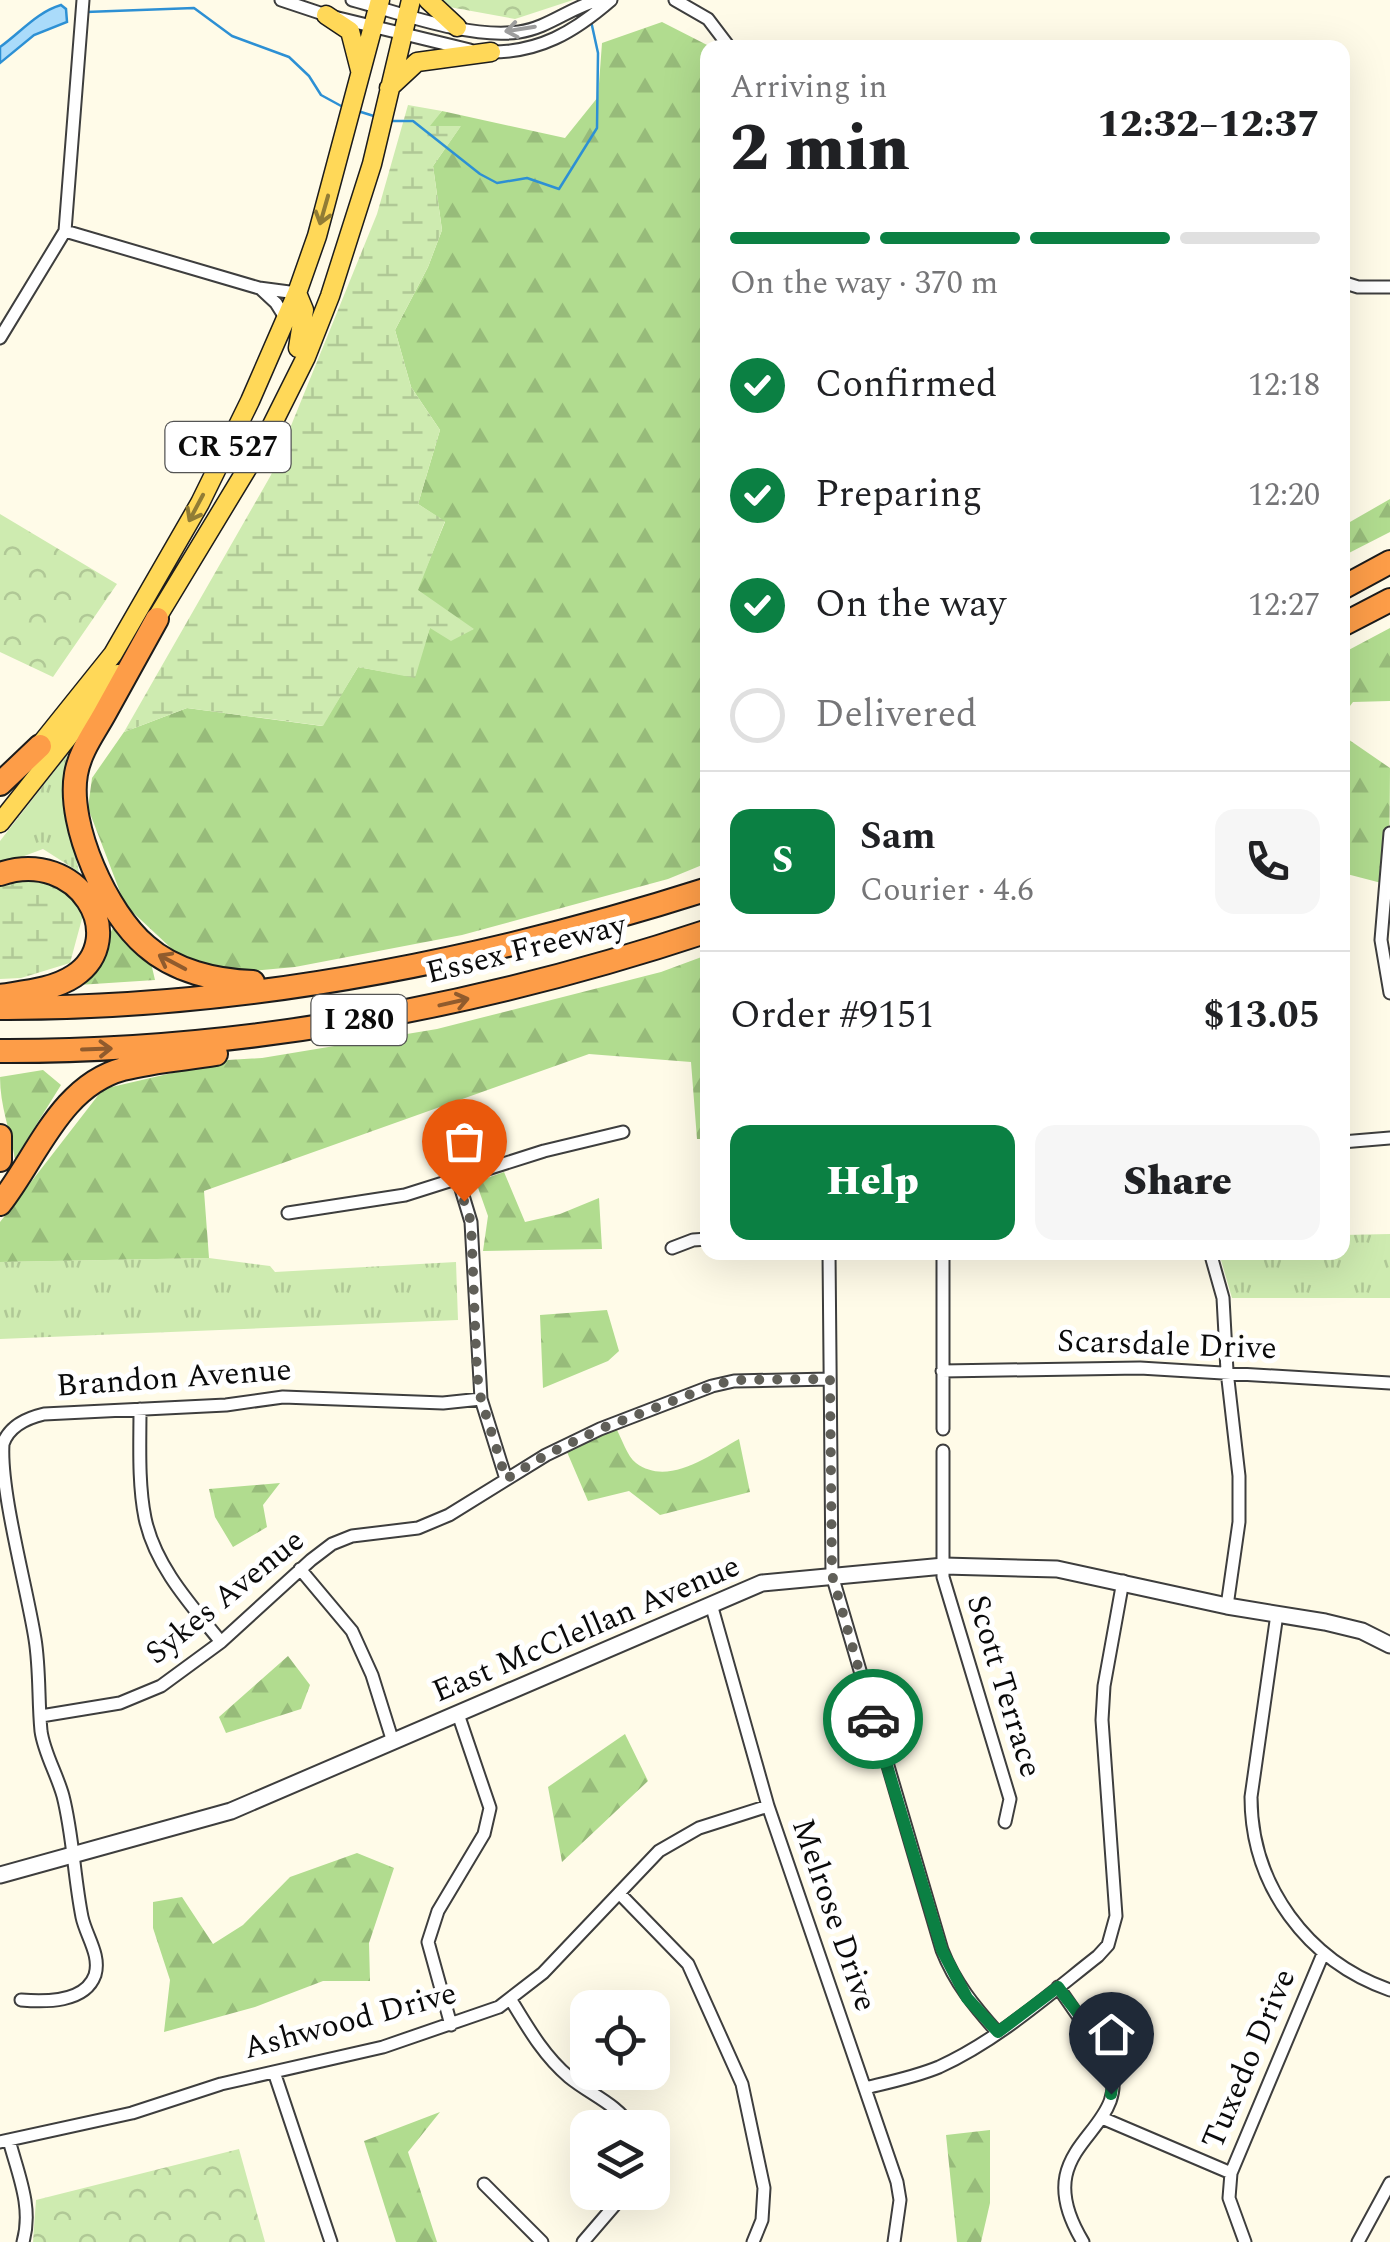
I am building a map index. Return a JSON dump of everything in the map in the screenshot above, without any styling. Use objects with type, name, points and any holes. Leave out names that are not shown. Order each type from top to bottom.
[{"type":"highway","points":[[1350,584],[1390,562]]},
{"type":"highway","points":[[1350,622],[1390,600]]},
{"type":"highway","points":[[158,619],[82,753],[76,777],[75,796],[86,847],[118,912],[147,947],[190,971],[215,979],[275,984],[371,974]]},
{"type":"highway","points":[[0,784],[40,746]]},
{"type":"highway","points":[[0,874],[38,868],[56,872],[70,880],[90,903],[96,928],[91,954],[72,978],[0,996]]},
{"type":"highway","name":"Essex Freeway","points":[[0,1008],[72,1008],[208,998],[371,974],[507,948],[700,891]]},
{"type":"highway","name":"Essex Freeway","points":[[0,1051],[113,1049],[197,1042],[414,1011],[523,986],[700,934]]},
{"type":"highway","points":[[0,1204],[69,1102],[104,1076],[124,1069],[316,1036],[414,1011]]},
{"type":"highway","points":[[0,1136],[0,1160]]},
{"type":"main road","points":[[428,0],[457,27]]},
{"type":"main road","name":"CR 527","points":[[0,794],[112,654],[151,591],[242,418],[317,236],[377,11]]},
{"type":"main road","points":[[326,15],[352,34],[361,73]]},
{"type":"main road","name":"CR 527","points":[[0,823],[158,619],[265,439],[306,357],[351,233],[406,16]]},
{"type":"main road","points":[[389,88],[417,62],[491,52]]},
{"type":"main road","points":[[237,485],[298,347],[304,310],[297,292]]},
{"type":"street","points":[[281,0],[326,15],[377,11],[406,16],[461,49],[491,52],[518,52],[543,46],[591,8]]},
{"type":"street","points":[[352,0],[377,11],[457,27],[520,32],[611,0]]},
{"type":"street","points":[[676,0],[708,19],[724,40]]},
{"type":"street","points":[[0,338],[64,231],[83,8]]},
{"type":"street","points":[[64,231],[259,288],[297,292]]},
{"type":"street","points":[[1350,284],[1390,287]]},
{"type":"street","points":[[259,288],[286,319]]},
{"type":"street","points":[[1390,833],[1382,961],[1390,993]]},
{"type":"street","points":[[288,1213],[404,1195],[544,1151],[623,1132]]},
{"type":"street","points":[[1350,1141],[1390,1138]]},
{"type":"street","points":[[458,1179],[471,1222],[481,1399],[506,1479]]},
{"type":"street","points":[[672,1248],[700,1240]]},
{"type":"street","points":[[829,1260],[832,1575],[942,1950],[967,1998],[998,2032]]},
{"type":"street","points":[[942,1429],[943,1260]]},
{"type":"street","points":[[1212,1260],[1223,1298],[1239,1476],[1238,1522],[1227,1606]]},
{"type":"street","name":"Scarsdale Drive","points":[[942,1371],[1140,1368],[1390,1383]]},
{"type":"street","name":"Sykes Avenue","points":[[41,1716],[102,1707],[142,1695],[182,1672],[221,1642],[332,1544],[352,1536],[418,1528],[449,1515],[546,1455],[600,1429],[734,1380],[830,1379]]},
{"type":"street","name":"Brandon Avenue","points":[[21,2000],[42,2002],[78,1994],[89,1986],[95,1974],[95,1953],[83,1922],[65,1806],[43,1743],[34,1636],[5,1506],[0,1459],[14,1428],[33,1416],[226,1405],[283,1397],[443,1403],[481,1399]]},
{"type":"street","points":[[140,1409],[142,1488],[150,1536],[178,1587],[221,1642]]},
{"type":"street","name":"Scott Terrace","points":[[943,1451],[943,1577],[1010,1799],[1004,1822]]},
{"type":"street","name":"East McClellan Avenue","points":[[0,1874],[231,1811],[762,1584],[944,1566],[1057,1569],[1362,1631],[1390,1645]]},
{"type":"street","points":[[300,1569],[352,1631],[372,1675],[393,1742]]},
{"type":"street","points":[[864,2088],[935,2068],[998,2032],[1108,1945],[1116,1916],[1102,1720],[1104,1686],[1123,1582]]},
{"type":"street","name":"Melrose Drive","points":[[711,1604],[768,1806],[896,2182],[900,2200],[894,2242]]},
{"type":"street","points":[[1277,1614],[1254,1759],[1251,1822],[1268,1880],[1302,1932],[1323,1954],[1344,1970],[1390,1990]]},
{"type":"street","points":[[451,2024],[430,1954],[430,1930],[484,1834],[490,1808],[458,1714]]},
{"type":"street","name":"Ashwood Drive","points":[[4,2141],[132,2113],[221,2084],[383,2047],[511,2000],[544,1973],[660,1850],[699,1828],[768,1806]]},
{"type":"street","points":[[619,1893],[688,1964],[742,2084],[764,2188],[762,2220],[753,2242]]},
{"type":"street","name":"Tuxedo Drive","points":[[1246,2242],[1229,2198],[1231,2173],[1323,1954]]},
{"type":"street","points":[[1058,1987],[1113,2071],[1113,2086],[1102,2118],[1065,2172],[1063,2200],[1083,2242]]},
{"type":"street","points":[[511,2000],[536,2042],[562,2070],[615,2110]]},
{"type":"street","points":[[274,2072],[331,2242]]},
{"type":"street","points":[[1102,2118],[1231,2173]]},
{"type":"street","points":[[4,2141],[26,2202],[28,2227],[24,2242]]},
{"type":"street","points":[[1358,2242],[1390,2183]]},
{"type":"street","points":[[484,2184],[542,2242]]},
{"type":"street","points":[[584,2242],[611,2210]]},
{"type":"green space","points":[[442,0],[573,0],[515,19],[444,6]]},
{"type":"green space","points":[[662,22],[700,41],[700,866],[668,879],[462,935],[295,967],[240,972],[187,963],[125,905],[88,808],[92,778],[124,732],[187,708],[322,726],[358,667],[414,677],[430,627],[473,630],[417,590],[445,522],[418,504],[440,430],[411,387],[395,330],[428,267],[442,230],[433,166],[460,127],[428,126],[442,111],[565,138],[598,97],[602,43]]},
{"type":"green space","points":[[408,105],[442,111],[430,126],[461,126],[433,166],[442,230],[428,267],[395,330],[411,387],[440,430],[418,504],[445,521],[418,590],[474,629],[451,641],[430,628],[415,678],[358,667],[323,726],[187,708],[124,732],[271,475],[377,214]]},
{"type":"green space","points":[[1390,499],[1390,532],[1350,552],[1350,522]]},
{"type":"green space","points":[[0,514],[117,584],[53,677],[0,652]]},
{"type":"green space","points":[[1390,628],[1390,701],[1353,702],[1350,706],[1350,649]]},
{"type":"green space","points":[[1350,740],[1390,768],[1389,885],[1350,875]]},
{"type":"green space","points":[[67,755],[65,812],[79,872],[43,849],[0,865],[0,841]]},
{"type":"green space","points":[[8,879],[61,884],[83,915],[70,963],[21,978],[0,979],[0,883]]},
{"type":"green space","points":[[113,928],[151,963],[155,980],[78,985]]},
{"type":"green space","points":[[700,958],[700,1139],[691,1062],[589,1054],[204,1191],[209,1258],[0,1262],[0,1222],[103,1089],[228,1060],[262,1058],[437,1029],[661,972]]},
{"type":"green space","points":[[43,1070],[61,1085],[15,1159],[0,1077]]},
{"type":"green space","points":[[504,1172],[525,1222],[560,1214],[599,1198],[602,1249],[483,1251],[488,1216],[476,1182]]},
{"type":"green space","points":[[1390,1234],[1390,1298],[1232,1298],[1221,1260],[1350,1260],[1350,1235]]},
{"type":"green space","points":[[209,1258],[270,1266],[275,1272],[456,1262],[458,1320],[0,1339],[0,1262]]},
{"type":"green space","points":[[607,1310],[619,1351],[608,1361],[543,1388],[540,1315]]},
{"type":"green space","points":[[616,1428],[636,1463],[662,1472],[689,1466],[739,1439],[750,1492],[660,1515],[629,1491],[588,1501],[567,1452]]},
{"type":"green space","points":[[280,1483],[263,1505],[267,1527],[233,1547],[215,1517],[209,1489]]},
{"type":"green space","points":[[288,1656],[310,1685],[301,1709],[226,1733],[219,1717]]},
{"type":"green space","points":[[625,1734],[648,1781],[562,1862],[548,1787]]},
{"type":"green space","points":[[357,1853],[394,1868],[369,1943],[370,1981],[323,1981],[255,2007],[164,2032],[170,1980],[153,1928],[153,1902],[182,1897],[213,1944],[243,1925],[290,1877]]},
{"type":"green space","points":[[440,2112],[408,2152],[437,2242],[396,2242],[364,2141]]},
{"type":"green space","points":[[990,2130],[990,2203],[981,2242],[957,2242],[946,2135]]},
{"type":"green space","points":[[239,2149],[265,2242],[33,2242],[36,2200]]},
{"type":"water","points":[[61,5],[66,9],[67,22],[34,35],[0,63],[0,47],[37,17]]},
{"type":"waterway","points":[[86,12],[194,8],[232,36],[289,57],[309,76],[321,95],[343,107]]},
{"type":"waterway","points":[[389,121],[413,121],[497,183],[527,178],[559,189],[597,128],[598,53],[591,21]]},
{"type":"waterway","points":[[361,112],[377,117]]},
{"type":"way so far","points":[[464,1201],[473,1246],[477,1374],[506,1479],[600,1429],[712,1386],[734,1380],[830,1379],[832,1575],[873,1719]]},
{"type":"route","points":[[873,1719],[930,1916],[952,1975],[998,2032],[1058,1987],[1108,2059],[1114,2078],[1111,2094]]}]
